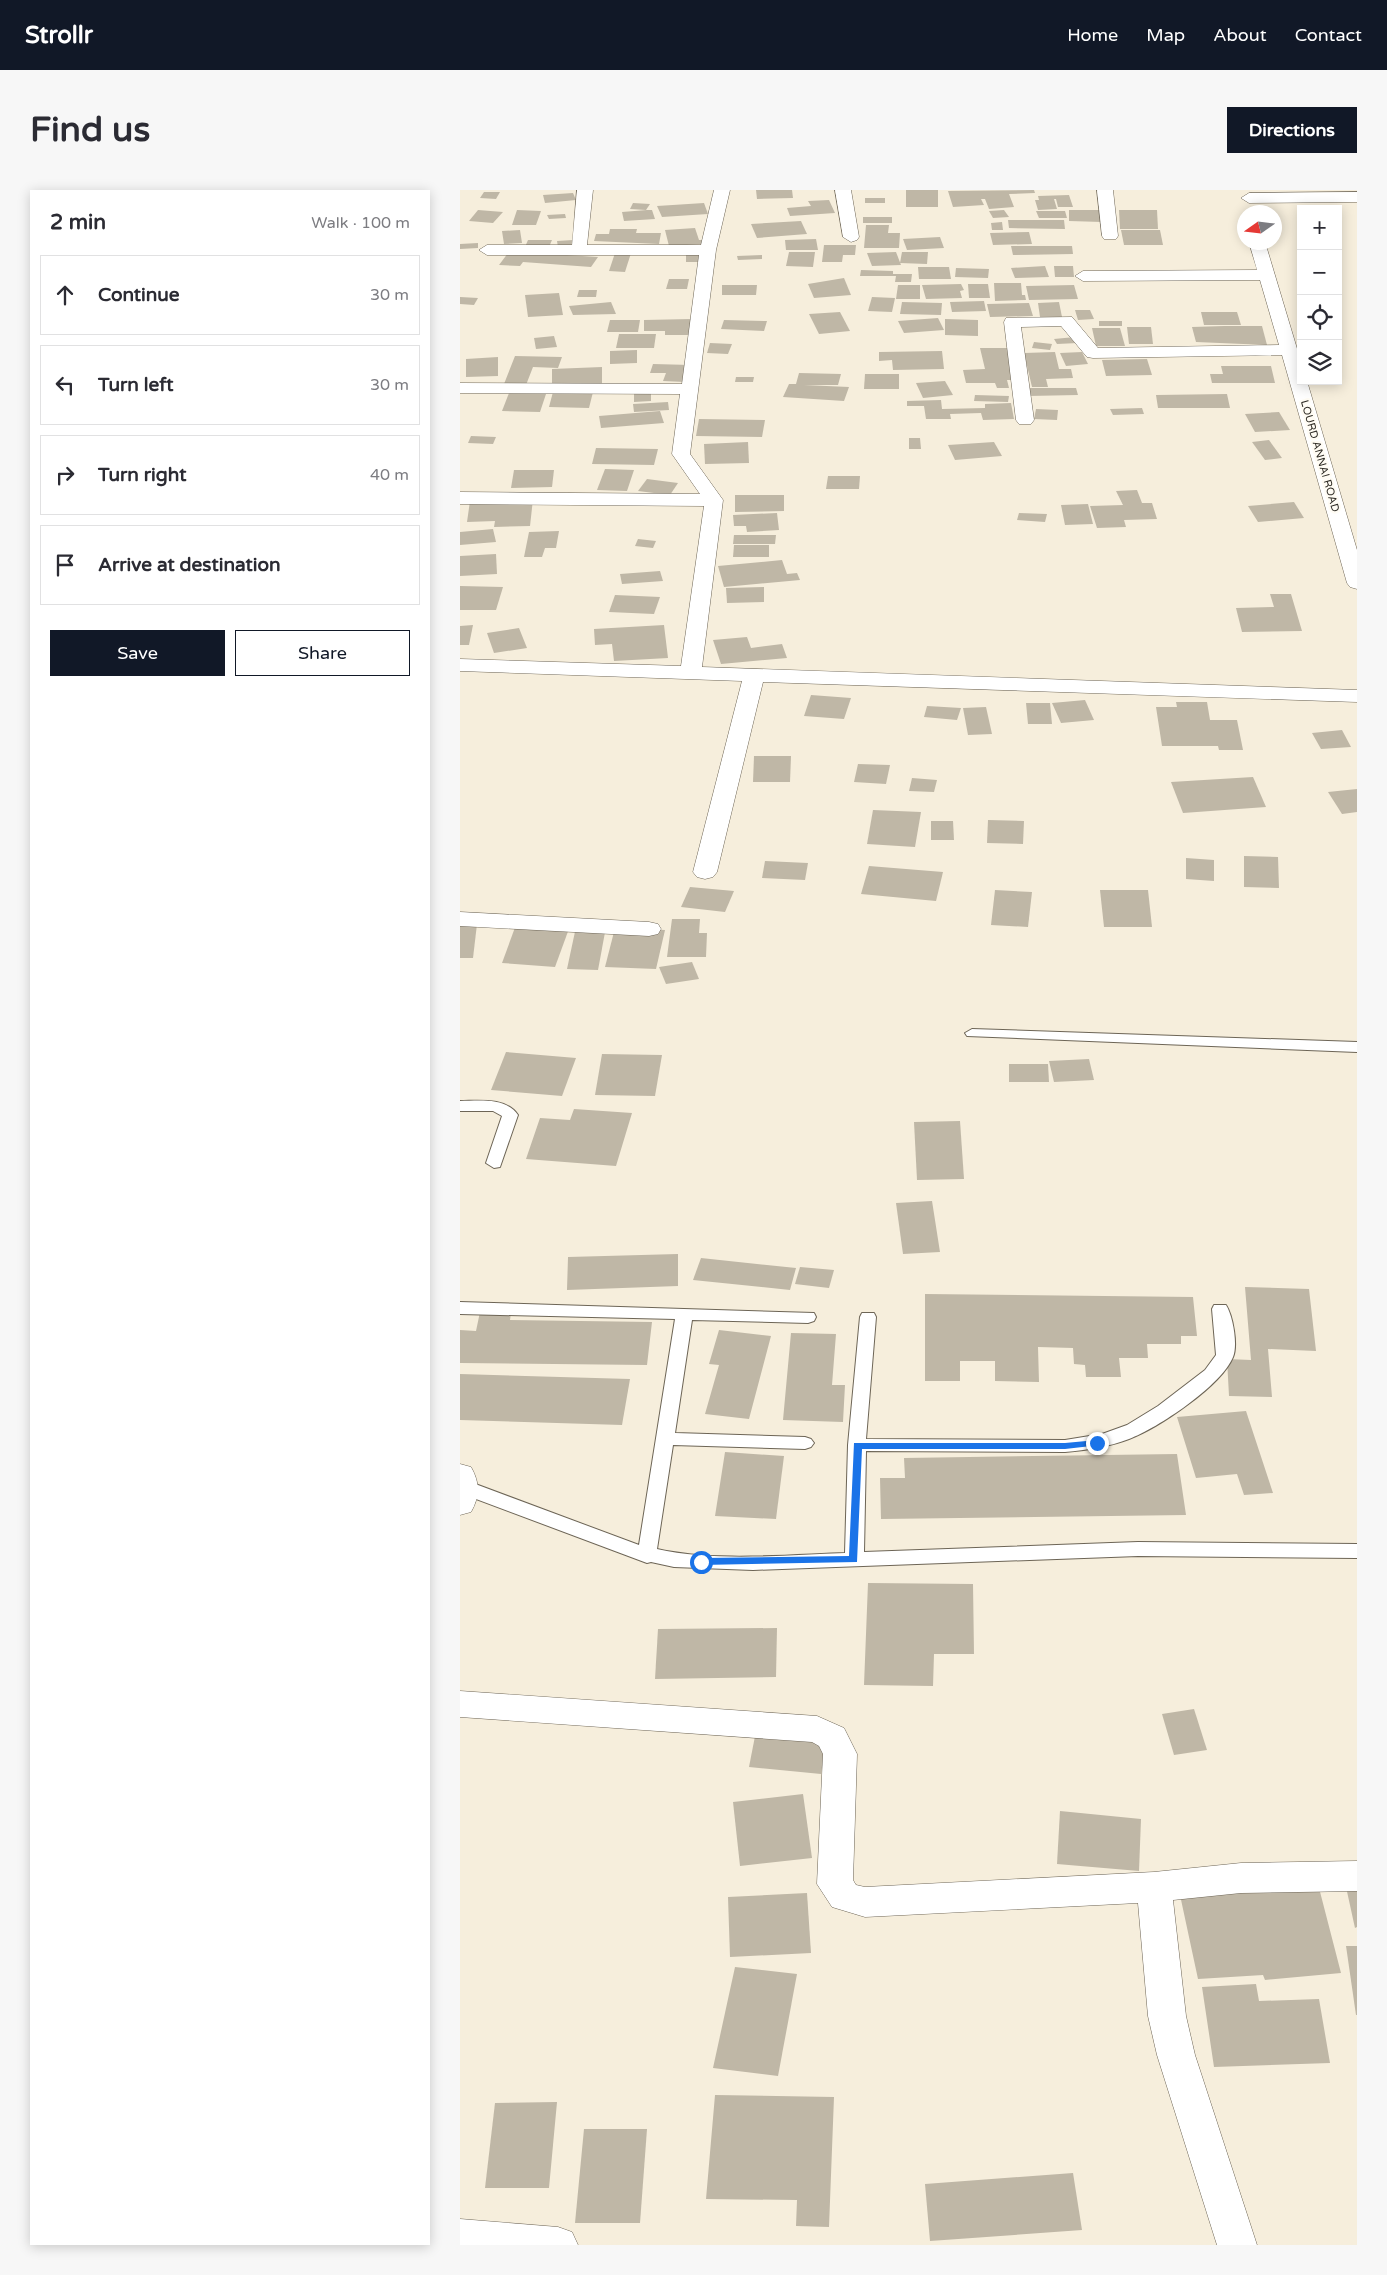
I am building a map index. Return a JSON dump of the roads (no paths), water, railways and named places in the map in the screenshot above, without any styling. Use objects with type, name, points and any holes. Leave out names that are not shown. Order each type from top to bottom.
[{"type":"street","points":[[579,250],[585,190]]},
{"type":"street","points":[[691,673],[714,500],[681,454],[708,250],[722,190]]},
{"type":"street","points":[[843,190],[851,237]]},
{"type":"street","points":[[1105,190],[1110,236]]},
{"type":"street","points":[[1249,200],[1357,197]]},
{"type":"street","points":[[487,250],[708,250]]},
{"type":"street","name":"LOURD ANNAI ROAD","points":[[1259,250],[1357,583]]},
{"type":"street","points":[[1083,276],[1266,275]]},
{"type":"street","points":[[1025,420],[1012,322],[1066,321],[1093,353],[1288,350]]},
{"type":"street","points":[[460,388],[690,389]]},
{"type":"street","points":[[460,498],[714,500]]},
{"type":"street","points":[[460,665],[1357,696]]},
{"type":"street","points":[[705,872],[754,675]]},
{"type":"street","points":[[460,919],[649,929]]},
{"type":"street","points":[[460,1704],[816,1729],[832,1737],[840,1754],[835,1884],[845,1897],[865,1902],[1154,1887],[1241,1878],[1357,1876]]},
{"type":"street","points":[[1154,1887],[1167,2016],[1174,2048],[1237,2245]]},
{"type":"street","points":[[460,2237],[558,2245]]},
{"type":"lane","points":[[972,1033],[1357,1047]]},
{"type":"lane","points":[[460,1106],[494,1107],[505,1109],[510,1115],[494,1163]]},
{"type":"lane","points":[[460,1308],[808,1317]]},
{"type":"lane","points":[[857,1445],[1065,1446],[1097,1443],[1127,1433],[1195,1389],[1217,1370],[1225,1356],[1220,1309]]},
{"type":"lane","points":[[647,1556],[684,1314]]},
{"type":"lane","points":[[854,1560],[857,1445],[868,1317]]},
{"type":"lane","points":[[664,1439],[805,1444]]},
{"type":"lane","points":[[461,1489],[647,1556],[701,1562],[854,1560],[1138,1549],[1357,1551]]}]
